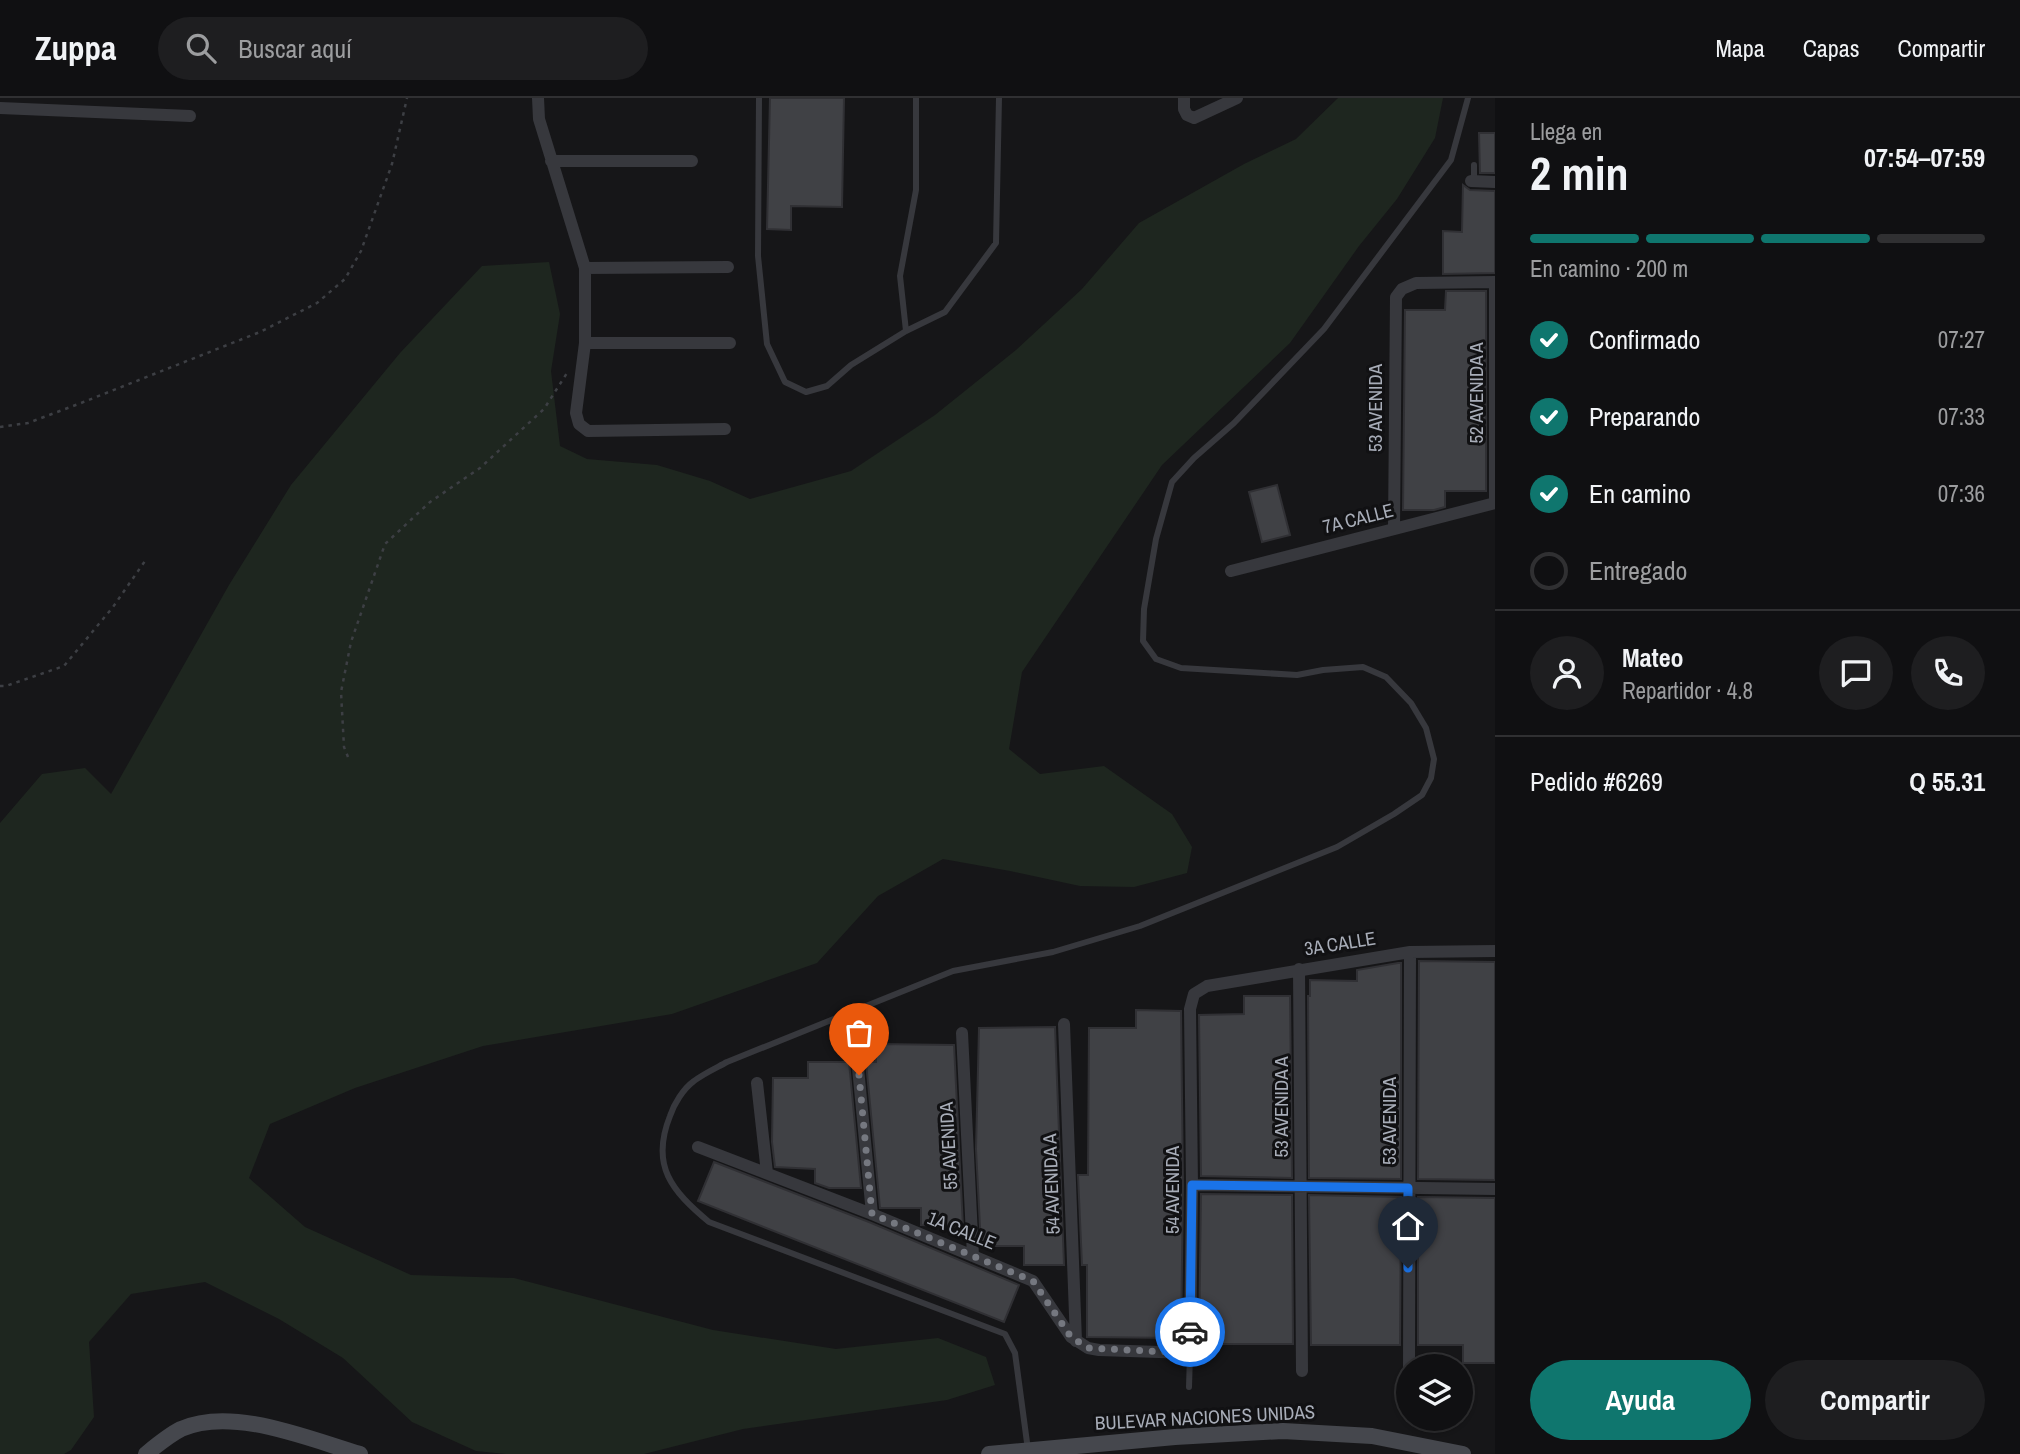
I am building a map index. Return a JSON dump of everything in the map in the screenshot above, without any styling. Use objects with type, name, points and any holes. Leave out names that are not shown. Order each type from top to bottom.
[{"type":"main road","points":[[146,1454],[183,1429],[231,1421],[259,1425],[360,1454]]},
{"type":"main road","name":"BULEVAR NACIONES UNIDAS","points":[[989,1454],[1175,1437],[1283,1431],[1371,1436],[1463,1454]]},
{"type":"street","points":[[134,98],[134,112]]},
{"type":"street","points":[[538,98],[539,119],[585,268],[584,343],[576,414],[579,424],[588,431],[725,429]]},
{"type":"street","points":[[1184,98],[1187,115],[1194,118],[1237,98]]},
{"type":"street","points":[[0,108],[190,116]]},
{"type":"street","points":[[551,161],[691,161]]},
{"type":"street","points":[[1473,181],[1495,182]]},
{"type":"street","points":[[585,268],[728,267]]},
{"type":"street","name":"53 AVENIDA","points":[[1394,529],[1394,302],[1402,289],[1421,282],[1495,282]]},
{"type":"street","name":"52 AVENIDA A","points":[[1495,282],[1495,503]]},
{"type":"street","points":[[584,343],[730,343]]},
{"type":"street","name":"7A CALLE","points":[[1231,571],[1495,503]]},
{"type":"street","name":"3A CALLE","points":[[1194,993],[1207,986],[1410,953],[1495,951]]},
{"type":"street","name":"53 AVENIDA","points":[[1409,1354],[1410,953]]},
{"type":"street","name":"53 AVENIDA A","points":[[1299,969],[1302,1371]]},
{"type":"street","name":"54 AVENIDA","points":[[1190,1353],[1190,1009],[1194,993]]},
{"type":"street","name":"54 AVENIDA A","points":[[1064,1024],[1076,1341]]},
{"type":"street","name":"55 AVENIDA","points":[[961,1033],[974,1255]]},
{"type":"street","points":[[856,1048],[872,1214]]},
{"type":"street","points":[[757,1083],[767,1172]]},
{"type":"street","name":"1A CALLE","points":[[698,1147],[872,1214],[1033,1281],[1076,1341]]},
{"type":"street","points":[[1192,1185],[1495,1189]]},
{"type":"street","points":[[1076,1341],[1088,1348],[1099,1350],[1190,1353]]},
{"type":"lane","points":[[759,98],[758,257],[768,344],[785,382],[806,392],[827,386],[851,365],[906,331],[945,312],[996,243],[999,98]]},
{"type":"lane","points":[[906,331],[900,276],[916,190],[916,98]]},
{"type":"lane","points":[[1028,1450],[1015,1353],[1005,1334],[709,1222],[681,1199],[673,1185],[662,1158],[664,1131],[674,1106],[692,1082],[727,1062],[953,971],[1053,952],[1140,926],[1338,847],[1422,795],[1431,778],[1434,759],[1426,728],[1411,704],[1386,677],[1363,667],[1297,675],[1181,668],[1156,659],[1143,640],[1144,609],[1156,539],[1172,482],[1194,458],[1234,423],[1324,329],[1451,160],[1468,98]]},
{"type":"lane","points":[[1473,181],[1474,165]]},
{"type":"lane","name":"54 AVENIDA","points":[[1189,1387],[1190,1353]]},
{"type":"path","points":[[0,427],[28,423],[80,403],[260,332],[317,303],[345,279],[361,251],[392,164],[407,98]]},
{"type":"path","points":[[348,757],[344,747],[341,692],[351,642],[385,544],[430,502],[480,468],[544,409],[570,369]]},
{"type":"path","points":[[0,686],[6,687],[64,666],[113,607],[145,561]]},
{"type":"shaded area","points":[[1338,98],[1443,98],[1435,138],[1397,199],[1359,246],[1290,343],[1162,465],[1022,672],[1009,749],[1040,774],[1104,766],[1172,814],[1192,847],[1187,873],[1134,887],[1080,886],[943,859],[878,896],[817,963],[672,1014],[483,1046],[355,1088],[270,1124],[249,1178],[305,1227],[411,1275],[514,1278],[713,1330],[836,1349],[938,1338],[986,1357],[995,1385],[947,1400],[743,1429],[644,1454],[506,1454],[476,1451],[412,1422],[343,1358],[279,1319],[205,1282],[131,1294],[89,1342],[94,1417],[71,1450],[64,1454],[0,1454],[0,823],[42,774],[85,768],[111,794],[229,585],[291,485],[400,353],[482,266],[549,262],[560,314],[551,371],[560,446],[587,459],[657,465],[710,481],[750,499],[851,471],[935,415],[1016,350],[1082,289],[1139,223],[1244,164],[1296,139]]},
{"type":"building","points":[[770,98],[844,98],[842,207],[791,206],[791,230],[767,229]]},
{"type":"building","points":[[1479,133],[1495,133],[1495,173],[1480,173]]},
{"type":"building","points":[[1463,185],[1470,190],[1495,191],[1495,273],[1443,274],[1443,231],[1462,232]]},
{"type":"building","points":[[1446,291],[1486,291],[1486,491],[1445,491],[1445,507],[1434,510],[1403,510],[1405,310],[1445,310]]},
{"type":"building","points":[[1277,485],[1290,535],[1262,542],[1249,492]]},
{"type":"building","points":[[1419,961],[1495,962],[1495,1180],[1418,1179]]},
{"type":"building","points":[[1401,963],[1401,1179],[1309,1178],[1310,980],[1357,981],[1357,970]]},
{"type":"building","points":[[1244,996],[1290,996],[1292,1178],[1201,1176],[1199,1015],[1244,1014]]},
{"type":"building","points":[[1136,1010],[1181,1011],[1181,1338],[1087,1337],[1087,1265],[1082,1265],[1078,1175],[1088,1175],[1089,1028],[1136,1028]]},
{"type":"building","points":[[1055,1027],[1064,1265],[1024,1265],[1024,1246],[981,1246],[976,1149],[979,1028]]},
{"type":"building","points":[[876,1044],[954,1045],[963,1227],[921,1225],[921,1208],[880,1208],[866,1062],[876,1062]]},
{"type":"building","points":[[808,1062],[849,1062],[861,1188],[829,1188],[815,1183],[815,1169],[775,1167],[772,1142],[773,1078],[808,1078]]},
{"type":"building","points":[[714,1162],[869,1222],[1019,1285],[1004,1322],[698,1201]]},
{"type":"building","points":[[1201,1194],[1292,1195],[1293,1344],[1199,1344]]},
{"type":"building","points":[[1309,1195],[1401,1197],[1400,1345],[1311,1345]]},
{"type":"building","points":[[1418,1197],[1495,1198],[1495,1363],[1473,1363],[1473,1354],[1463,1354],[1463,1345],[1418,1345]]},
{"type":"way so far","points":[[859,1075],[872,1214],[1033,1281],[1071,1337],[1088,1348],[1190,1353],[1190,1332]]},
{"type":"route","points":[[1190,1332],[1192,1185],[1408,1188],[1408,1268]]}]
